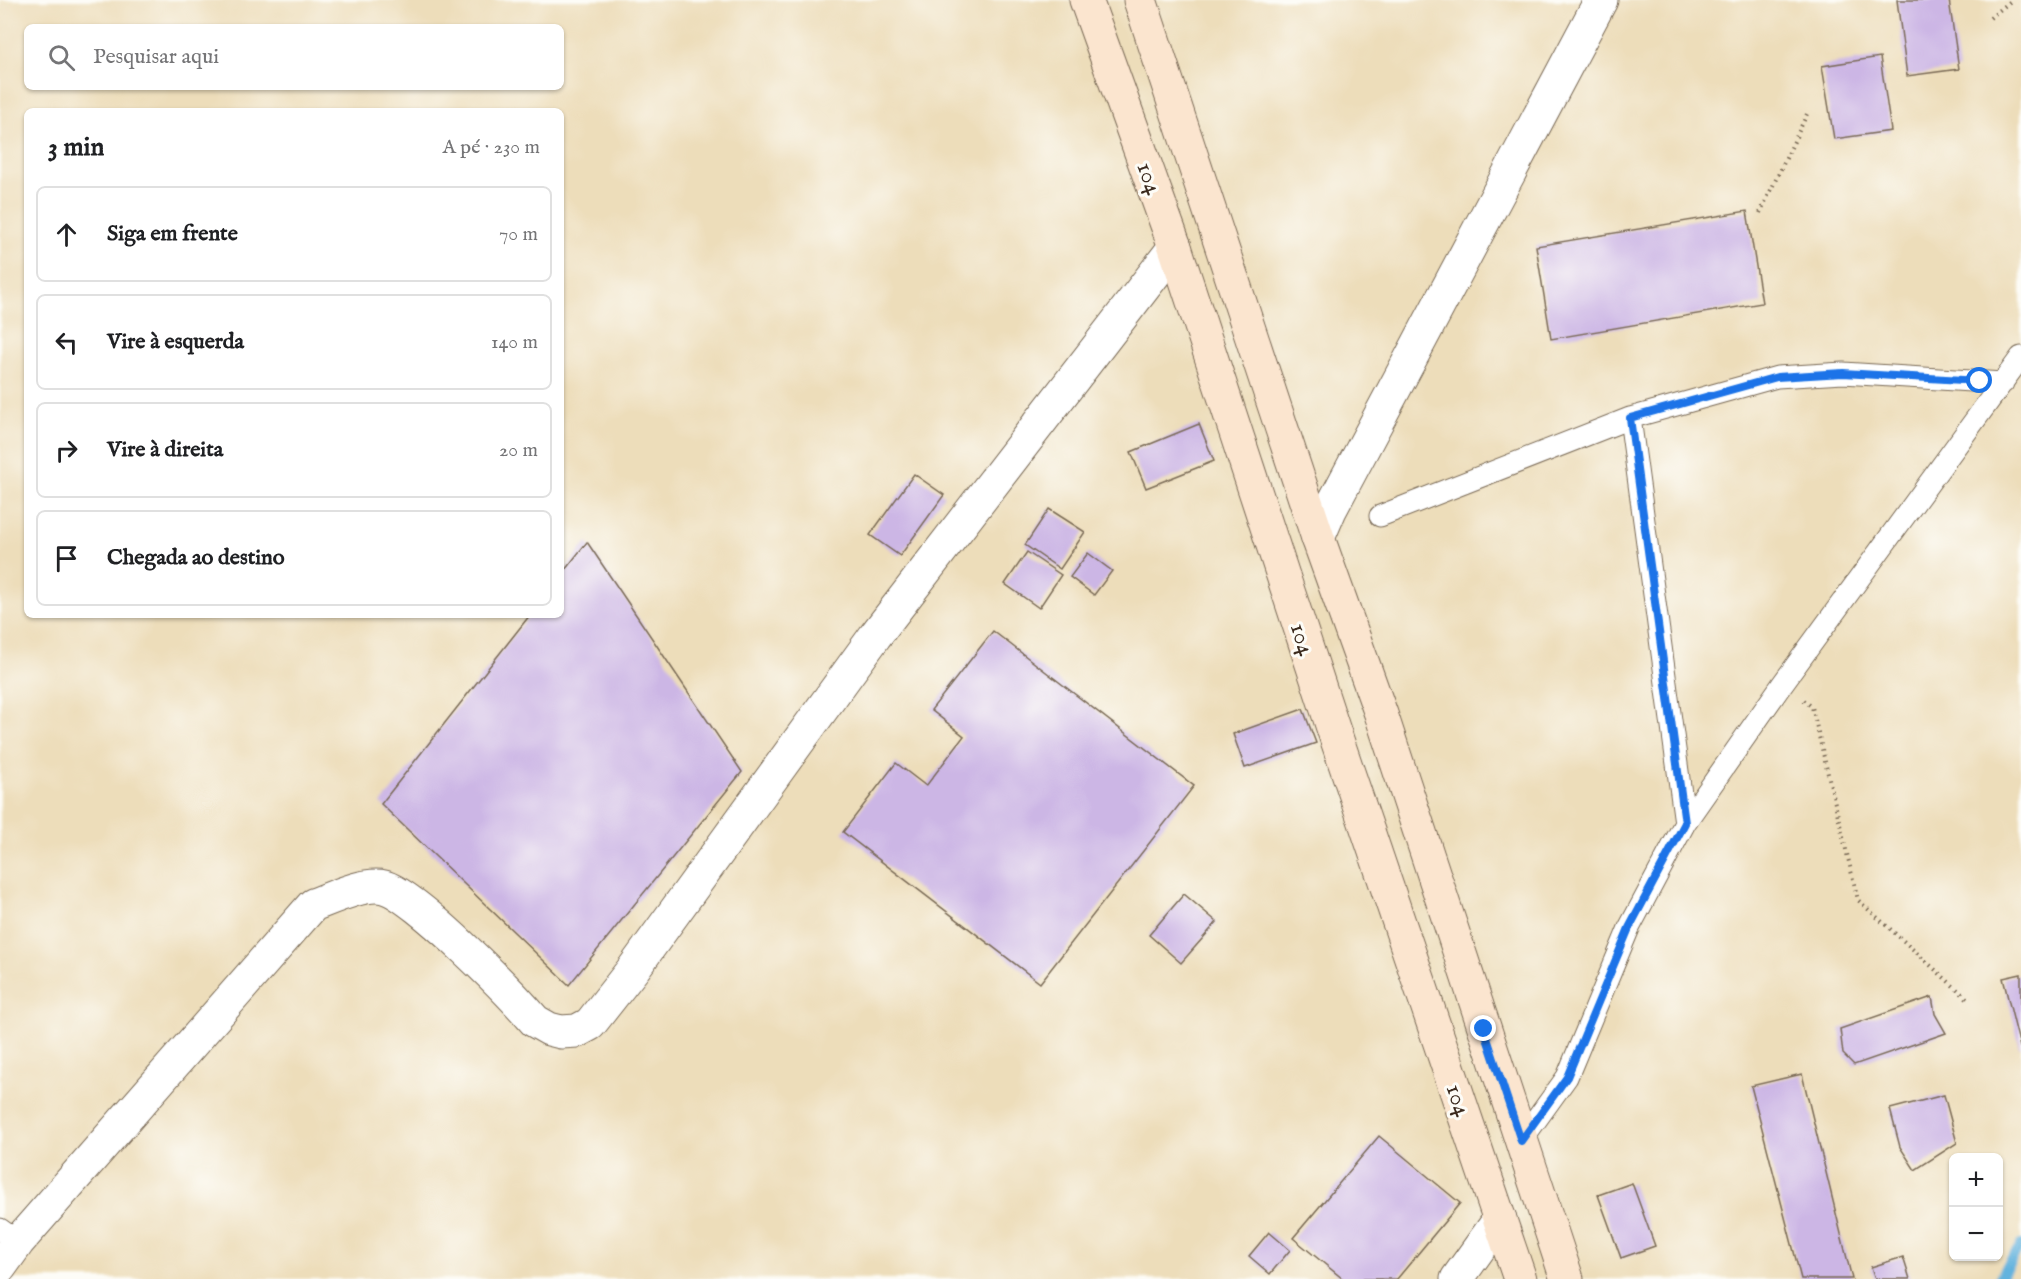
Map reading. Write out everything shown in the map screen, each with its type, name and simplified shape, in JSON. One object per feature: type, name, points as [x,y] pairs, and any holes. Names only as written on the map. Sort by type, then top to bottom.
[{"type":"street","name":"104","points":[[1086,0],[1174,247],[1334,731],[1520,1279]]},
{"type":"street","points":[[1140,0],[1318,538],[1382,714],[1567,1279]]},
{"type":"street","points":[[1318,538],[1330,510],[1601,0]]},
{"type":"street","points":[[6,1246],[314,905],[354,890],[384,887],[414,903],[535,1021],[549,1029],[561,1032],[578,1031],[590,1024],[634,969],[875,636],[1174,247]]},
{"type":"street","points":[[1334,731],[1382,714]]},
{"type":"street","points":[[1457,1279],[1500,1220]]},
{"type":"lane","points":[[1521,1141],[1567,1077],[1629,928],[1685,823],[1783,683],[2021,357]]},
{"type":"lane","points":[[1380,516],[1630,418],[1777,377],[1843,373],[2003,383]]},
{"type":"lane","points":[[1630,418],[1685,823]]},
{"type":"path","points":[[1989,18],[2012,0]]},
{"type":"path","points":[[1760,213],[1807,114]]},
{"type":"path","points":[[1783,683],[1812,707],[1858,900],[1969,1000]]},
{"type":"building","points":[[1897,0],[1949,0],[1959,69],[1907,76]]},
{"type":"building","points":[[1880,57],[1891,131],[1834,139],[1822,66]]},
{"type":"building","points":[[1747,211],[1762,303],[1551,339],[1536,246]]},
{"type":"building","points":[[1199,424],[1214,461],[1146,488],[1131,452]]},
{"type":"building","points":[[914,474],[944,495],[900,556],[870,535]]},
{"type":"building","points":[[1049,509],[1085,532],[1060,569],[1025,545]]},
{"type":"building","points":[[587,542],[742,772],[569,985],[381,804],[528,618],[564,618],[564,571]]},
{"type":"building","points":[[1027,552],[1061,575],[1039,608],[1005,584]]},
{"type":"building","points":[[1088,553],[1112,571],[1094,595],[1070,577]]},
{"type":"building","points":[[993,631],[1194,786],[1040,983],[843,832],[896,763],[926,786],[964,736],[931,710]]},
{"type":"building","points":[[1303,709],[1316,743],[1245,768],[1233,734]]},
{"type":"building","points":[[1184,894],[1217,922],[1181,963],[1149,935]]},
{"type":"building","points":[[2021,974],[2021,1047],[2020,1047],[2003,978]]},
{"type":"building","points":[[1932,997],[1935,1014],[1946,1033],[1854,1065],[1843,1054],[1840,1029]]},
{"type":"building","points":[[1802,1074],[1852,1279],[1801,1279],[1751,1086]]},
{"type":"building","points":[[1944,1095],[1957,1143],[1915,1170],[1900,1147],[1890,1109]]},
{"type":"building","points":[[1379,1136],[1460,1203],[1397,1279],[1343,1279],[1293,1238]]},
{"type":"building","points":[[1632,1183],[1655,1246],[1621,1258],[1598,1195]]},
{"type":"building","points":[[1269,1232],[1290,1250],[1270,1274],[1249,1256]]},
{"type":"building","points":[[1903,1257],[1910,1279],[1875,1279],[1871,1267]]},
{"type":"waterway","points":[[1999,1279],[2021,1245]]},
{"type":"route","points":[[1484,1029],[1521,1141],[1567,1077],[1629,928],[1685,823],[1630,418],[1777,377],[1843,373],[1980,381]]}]
